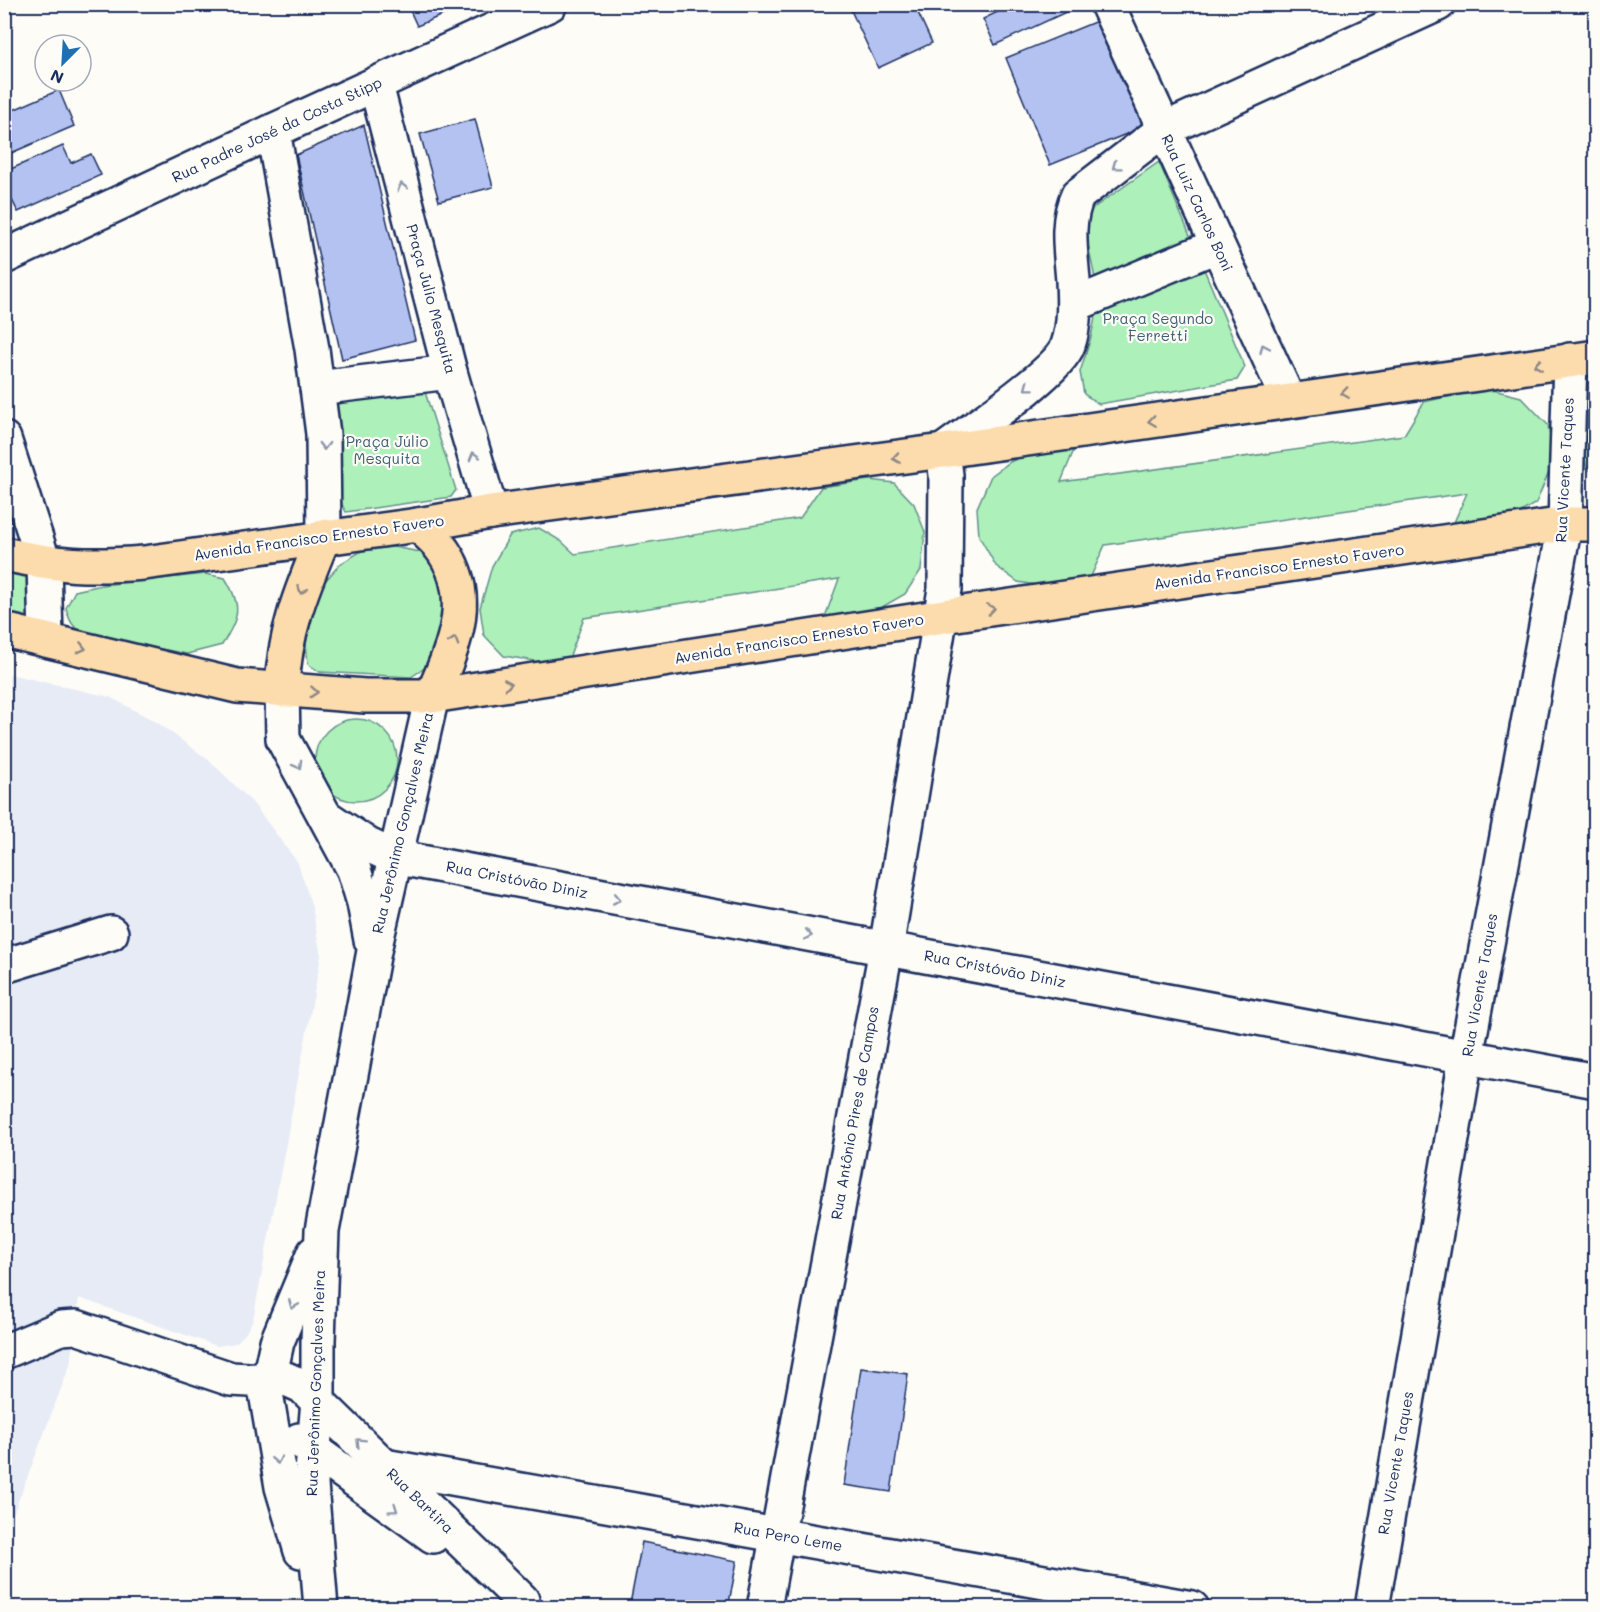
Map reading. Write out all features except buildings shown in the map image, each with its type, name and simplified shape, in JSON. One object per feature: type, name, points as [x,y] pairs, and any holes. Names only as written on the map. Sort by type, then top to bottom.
[{"type":"main road","name":"Avenida Francisco Ernesto Favero","points":[[4,554],[44,563],[99,566],[144,563],[324,536],[418,525],[490,512],[943,452],[1583,359]]},
{"type":"main road","name":"Avenida Francisco Ernesto Favero","points":[[4,630],[237,686],[365,696],[432,696],[939,617],[1580,524]]},
{"type":"main road","points":[[418,525],[439,544],[452,568],[460,597],[459,627],[449,658],[432,696]]},
{"type":"main road","points":[[282,690],[282,663],[290,624],[324,536]]},
{"type":"street","name":"Rua Padre José da Costa Stipp","points":[[4,257],[550,4]]},
{"type":"street","name":"Rua Luiz Carlos Boni","points":[[1107,4],[1289,401]]},
{"type":"street","points":[[943,452],[1050,370],[1068,346],[1074,305],[1069,223],[1072,207],[1078,195],[1163,130],[1438,4]]},
{"type":"street","name":"Praça Julio Mesquita","points":[[376,85],[450,372],[490,512]]},
{"type":"street","points":[[273,131],[312,349],[323,434],[324,536]]},
{"type":"street","points":[[1074,305],[1216,246]]},
{"type":"street","name":"Rua Vicente Taques","points":[[1372,1608],[1466,1058],[1580,524],[1583,359]]},
{"type":"street","points":[[317,388],[450,372]]},
{"type":"street","points":[[4,439],[44,563],[45,639]]},
{"type":"street","name":"Rua Antônio Pires de Campos","points":[[764,1608],[886,949],[945,590],[946,475],[943,452]]},
{"type":"street","name":"Rua Jerônimo Gonçalves Meira","points":[[282,690],[283,739],[354,870],[374,951]]},
{"type":"street","name":"Rua Jerônimo Gonçalves Meira","points":[[320,1608],[311,1484],[312,1450],[318,1400],[322,1231],[374,951],[432,696]]},
{"type":"street","name":"Rua Cristóvão Diniz","points":[[326,817],[368,844],[394,857],[1466,1058],[1596,1080]]},
{"type":"street","points":[[4,966],[111,933]]},
{"type":"street","name":"Rua Jerônimo Gonçalves Meira","points":[[320,1608],[282,1487],[268,1396],[277,1342],[322,1231]]},
{"type":"street","points":[[6,1357],[61,1328],[76,1327],[231,1379],[268,1396]]},
{"type":"street","name":"Rua Bartira","points":[[286,1379],[302,1386],[527,1604],[288,1432],[268,1396],[286,1379]]},
{"type":"street","name":"Rua Pero Leme","points":[[384,1466],[1192,1608]]},
{"type":"shaded area","points":[[5,673],[110,697],[158,723],[210,761],[252,802],[298,863],[312,907],[321,956],[253,1320],[245,1334],[236,1343],[217,1346],[79,1298],[70,1365],[5,1536]]},
{"type":"green space","name":"Praça Segundo Ferretti","points":[[1159,162],[1245,367],[1237,380],[1099,404],[1084,394],[1080,372],[1091,337],[1099,298],[1082,216]]},
{"type":"green space","name":"Praça Júlio Mesquita","points":[[417,385],[425,392],[456,490],[451,497],[346,512],[331,484],[333,422],[336,403],[352,392]]},
{"type":"green space","points":[[1485,388],[1521,397],[1548,425],[1554,460],[1536,503],[1504,522],[1452,527],[1467,493],[1105,545],[1088,583],[1048,587],[1018,582],[996,566],[979,536],[977,508],[991,476],[1010,462],[1029,453],[1076,445],[1061,482],[1404,435],[1424,402]]},
{"type":"green space","points":[[1595,389],[1595,477],[1586,465],[1580,430],[1587,400]]},
{"type":"green space","points":[[869,480],[894,483],[914,504],[925,532],[921,570],[905,594],[870,614],[825,617],[839,579],[584,618],[570,656],[541,662],[504,656],[484,635],[480,608],[492,566],[510,535],[539,528],[561,541],[575,554],[800,518],[821,487]]},
{"type":"green space","points":[[388,546],[420,552],[443,577],[447,613],[429,665],[411,677],[320,672],[308,664],[306,643],[319,588],[340,564],[368,547]]},
{"type":"green space","points":[[5,566],[33,573],[37,608],[28,618],[5,613]]},
{"type":"green space","points":[[205,574],[225,578],[235,597],[237,612],[222,645],[187,654],[89,635],[73,625],[66,608],[75,591],[102,585]]},
{"type":"green space","points":[[348,719],[364,719],[379,726],[390,737],[397,752],[394,776],[385,789],[364,801],[348,801],[333,794],[322,783],[315,768],[315,752],[322,737],[333,726]]}]
